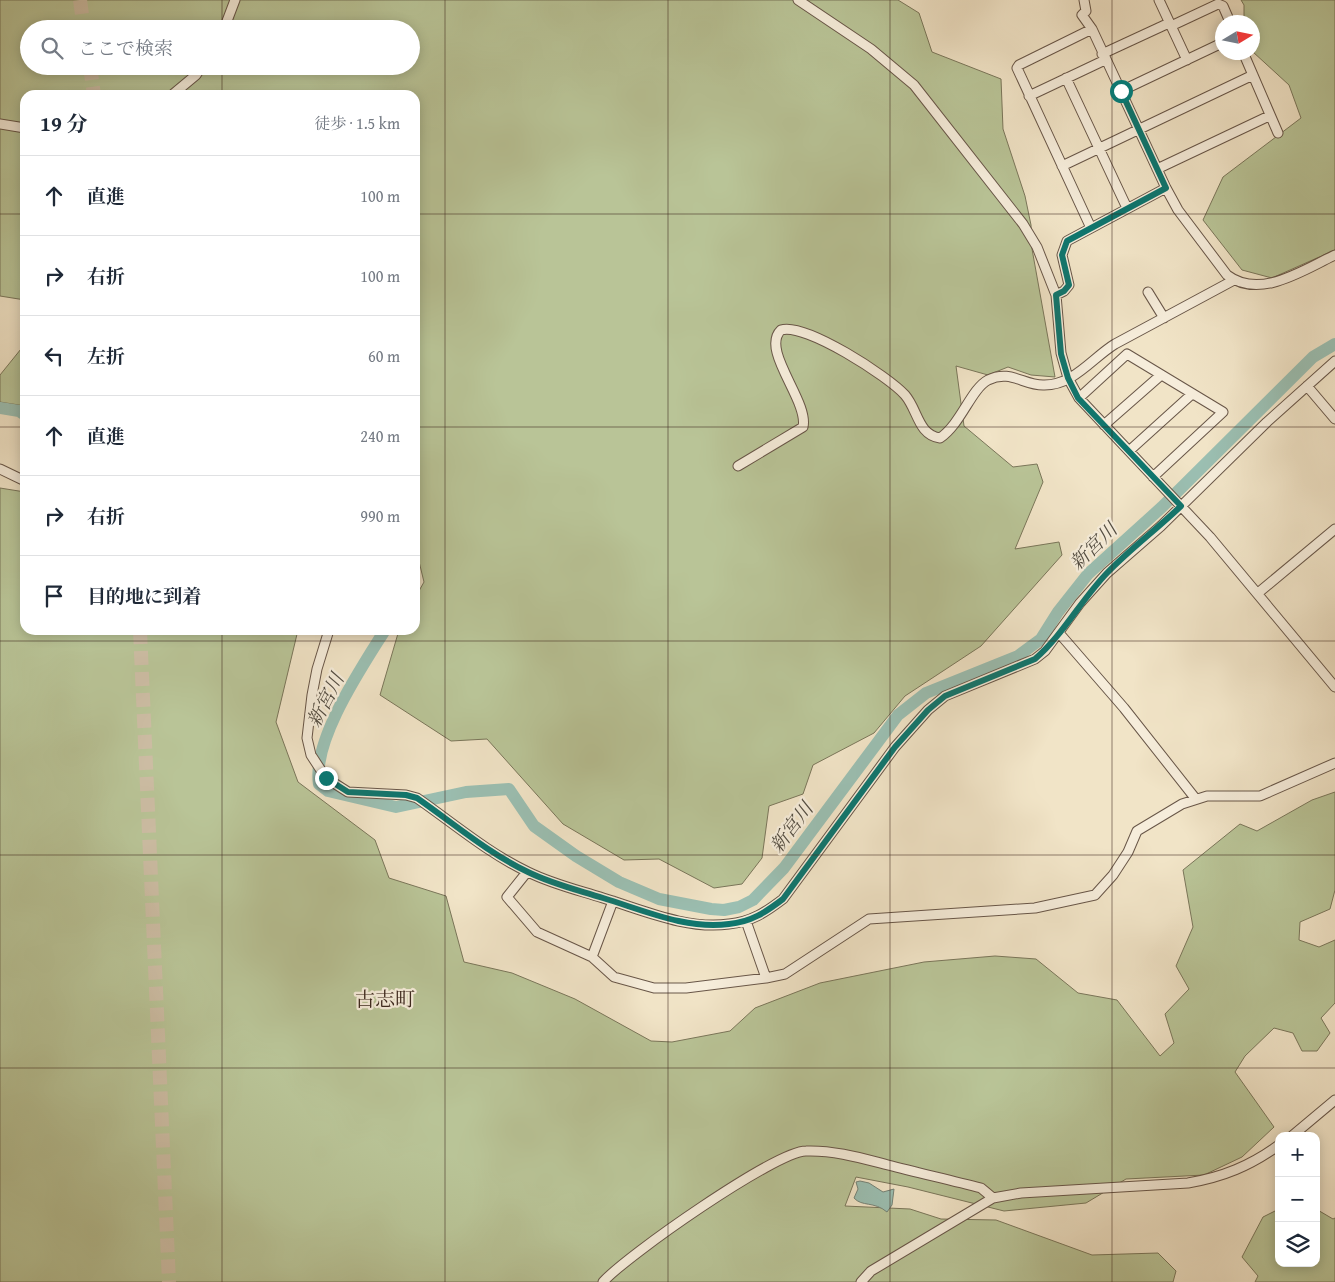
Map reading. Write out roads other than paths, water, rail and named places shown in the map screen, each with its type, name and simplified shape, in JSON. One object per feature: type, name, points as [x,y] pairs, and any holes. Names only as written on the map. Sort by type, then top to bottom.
[{"type":"street","points":[[228,20],[236,0]]},
{"type":"street","points":[[798,0],[871,49],[914,85],[1023,224],[1037,246],[1056,295],[1061,354],[1068,378],[1078,398],[1178,503],[1258,593],[1335,687]]},
{"type":"street","points":[[1084,0],[1086,11],[1082,15],[1092,29],[1166,188],[1178,210],[1227,275],[1250,286],[1274,283],[1335,255]]},
{"type":"street","points":[[1159,0],[1186,60]]},
{"type":"street","points":[[1029,96],[1170,24],[1218,4],[1223,6],[1227,15]]},
{"type":"street","points":[[1092,29],[1019,65],[1017,68],[1018,74],[1092,228]]},
{"type":"street","points":[[1121,91],[1215,46]]},
{"type":"street","points":[[1246,60],[1278,133]]},
{"type":"street","points":[[178,90],[196,75]]},
{"type":"street","points":[[1062,166],[1252,76]]},
{"type":"street","points":[[1066,78],[1128,208]]},
{"type":"street","points":[[1158,169],[1270,116]]},
{"type":"street","points":[[0,124],[20,127]]},
{"type":"street","points":[[1056,295],[1064,291],[1069,285],[1062,255],[1063,247],[1067,241],[1166,188]]},
{"type":"street","points":[[738,466],[803,427],[804,423],[797,399],[779,358],[776,342],[777,334],[786,328],[820,339],[840,349],[891,383],[906,397],[921,425],[933,437],[940,438],[949,431],[973,398],[978,386],[988,380],[999,376],[1012,376],[1043,386],[1068,378],[1079,373],[1114,344],[1234,280]]},
{"type":"street","points":[[1148,292],[1164,318]]},
{"type":"street","points":[[1078,398],[1127,354],[1223,412],[1154,477]]},
{"type":"street","points":[[327,635],[317,668],[307,738],[311,755],[326,778],[348,792],[406,795],[417,798],[491,851],[527,872],[552,882],[684,922],[709,925],[746,921],[764,913],[783,899],[895,747],[928,710],[945,696],[1035,659],[1059,633],[1080,603],[1107,572],[1178,503],[1335,361]]},
{"type":"street","points":[[1104,424],[1160,375]]},
{"type":"street","points":[[1306,386],[1335,419]]},
{"type":"street","points":[[1129,451],[1192,394]]},
{"type":"street","points":[[0,469],[20,479]]},
{"type":"street","points":[[1258,593],[1335,529]]},
{"type":"street","points":[[1059,633],[1124,708],[1195,798]]},
{"type":"street","points":[[527,872],[507,897],[537,932],[592,957],[614,977],[654,988],[686,988],[766,978],[785,974],[869,919],[1035,908],[1095,895],[1113,875],[1128,852],[1137,831],[1195,798],[1260,796],[1335,763]]},
{"type":"street","points":[[592,957],[612,901]]},
{"type":"street","points":[[746,921],[766,978]]},
{"type":"street","points":[[1297,1132],[1335,1100]]},
{"type":"street","points":[[861,1282],[871,1271],[993,1198],[1021,1193],[1188,1183],[1213,1179],[1249,1165],[1275,1148]]},
{"type":"street","points":[[603,1282],[668,1231],[759,1170],[783,1156],[804,1150],[842,1153],[953,1181],[980,1188],[993,1198]]},
{"type":"water","points":[[856,1182],[869,1183],[883,1192],[894,1189],[892,1205],[887,1212],[877,1206],[857,1201],[854,1198],[858,1189]]},
{"type":"waterway","name":"新宮川","points":[[382,635],[352,683],[323,747],[319,766],[319,784],[328,791],[396,807],[466,792],[509,789],[534,826],[576,856],[619,882],[659,899],[711,909],[724,910],[739,907],[753,900],[784,868],[898,715],[926,693],[1018,656],[1041,639],[1058,612],[1088,574],[1162,507],[1313,357],[1335,344]]},
{"type":"waterway","name":"新宮川","points":[[0,408],[20,412]]},
{"type":"tunnel","points":[[80,0],[83,20]]},
{"type":"tunnel","points":[[91,75],[93,90]]},
{"type":"tunnel","points":[[140,635],[169,1282]]},
{"type":"district","name":"古志町","points":[[385,998]]}]
